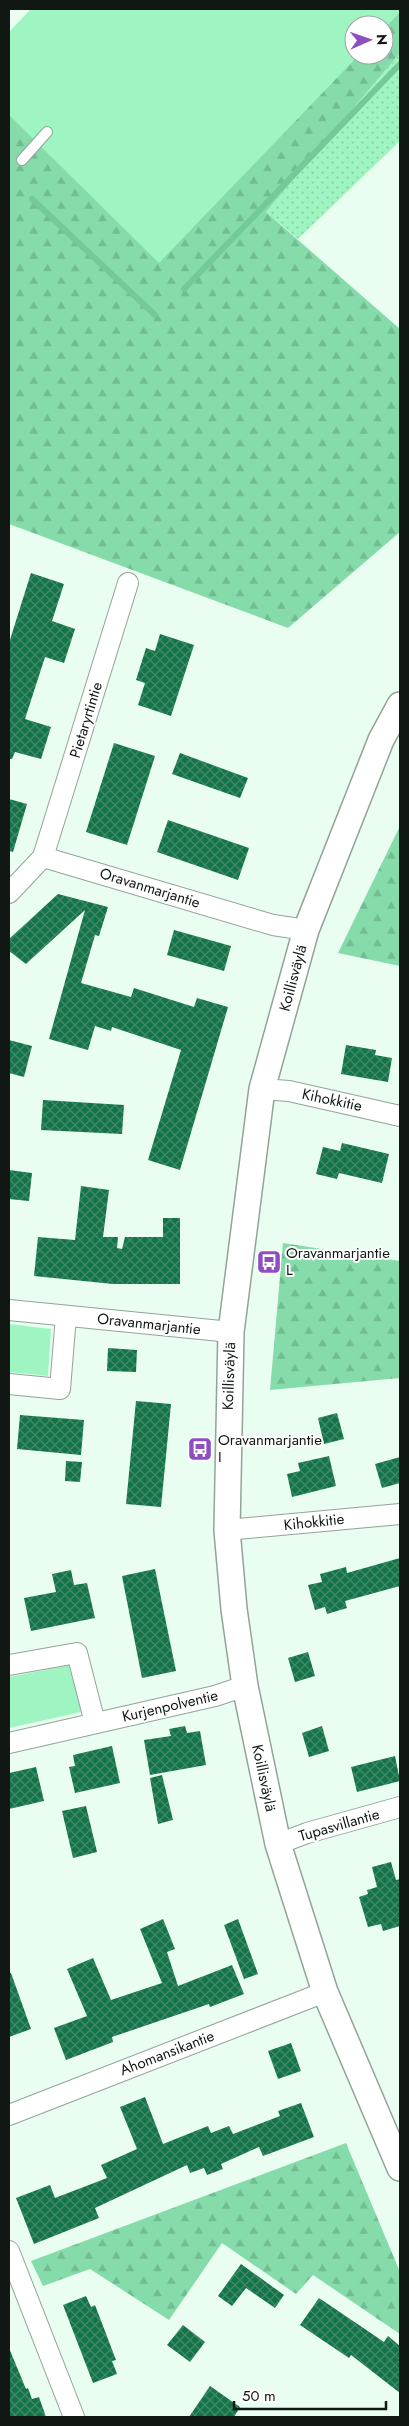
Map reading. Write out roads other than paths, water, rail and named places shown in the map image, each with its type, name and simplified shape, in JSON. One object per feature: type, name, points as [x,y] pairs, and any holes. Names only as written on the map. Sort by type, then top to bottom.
[{"type":"street","name":"Pietaryrtintie","points":[[43,857],[128,583]]},
{"type":"street","name":"Koillisväylä","points":[[400,705],[381,740],[306,930],[262,1089],[231,1332],[227,1530],[234,1609],[245,1686],[278,1844],[325,1992],[395,2143],[400,2168]]},
{"type":"street","points":[[9,893],[43,857]]},
{"type":"street","name":"Oravanmarjantie","points":[[43,857],[273,925],[306,930]]},
{"type":"street","name":"Kihokkitie","points":[[262,1089],[289,1091],[400,1116]]},
{"type":"street","name":"Oravanmarjantie","points":[[9,1310],[231,1332]]},
{"type":"street","points":[[9,1384],[60,1389],[66,1316]]},
{"type":"street","name":"Kihokkitie","points":[[227,1530],[400,1514]]},
{"type":"street","points":[[9,1665],[77,1653],[95,1723]]},
{"type":"street","name":"Kurjenpolventie","points":[[9,1743],[215,1696],[245,1686]]},
{"type":"street","name":"Tupasvillantie","points":[[278,1844],[307,1833],[400,1807]]},
{"type":"street","name":"Ahomansikantie","points":[[9,2115],[325,1992]]},
{"type":"street","points":[[9,2251],[74,2417]]},
{"type":"lane","points":[[22,160],[47,132]]},
{"type":"waterway","points":[[184,289],[400,64]]},
{"type":"waterway","points":[[32,199],[155,315]]},
{"type":"place","name":"Oravanmarjantie L","points":[[269,1262]]},
{"type":"place","name":"Oravanmarjantie I","points":[[200,1449]]}]
